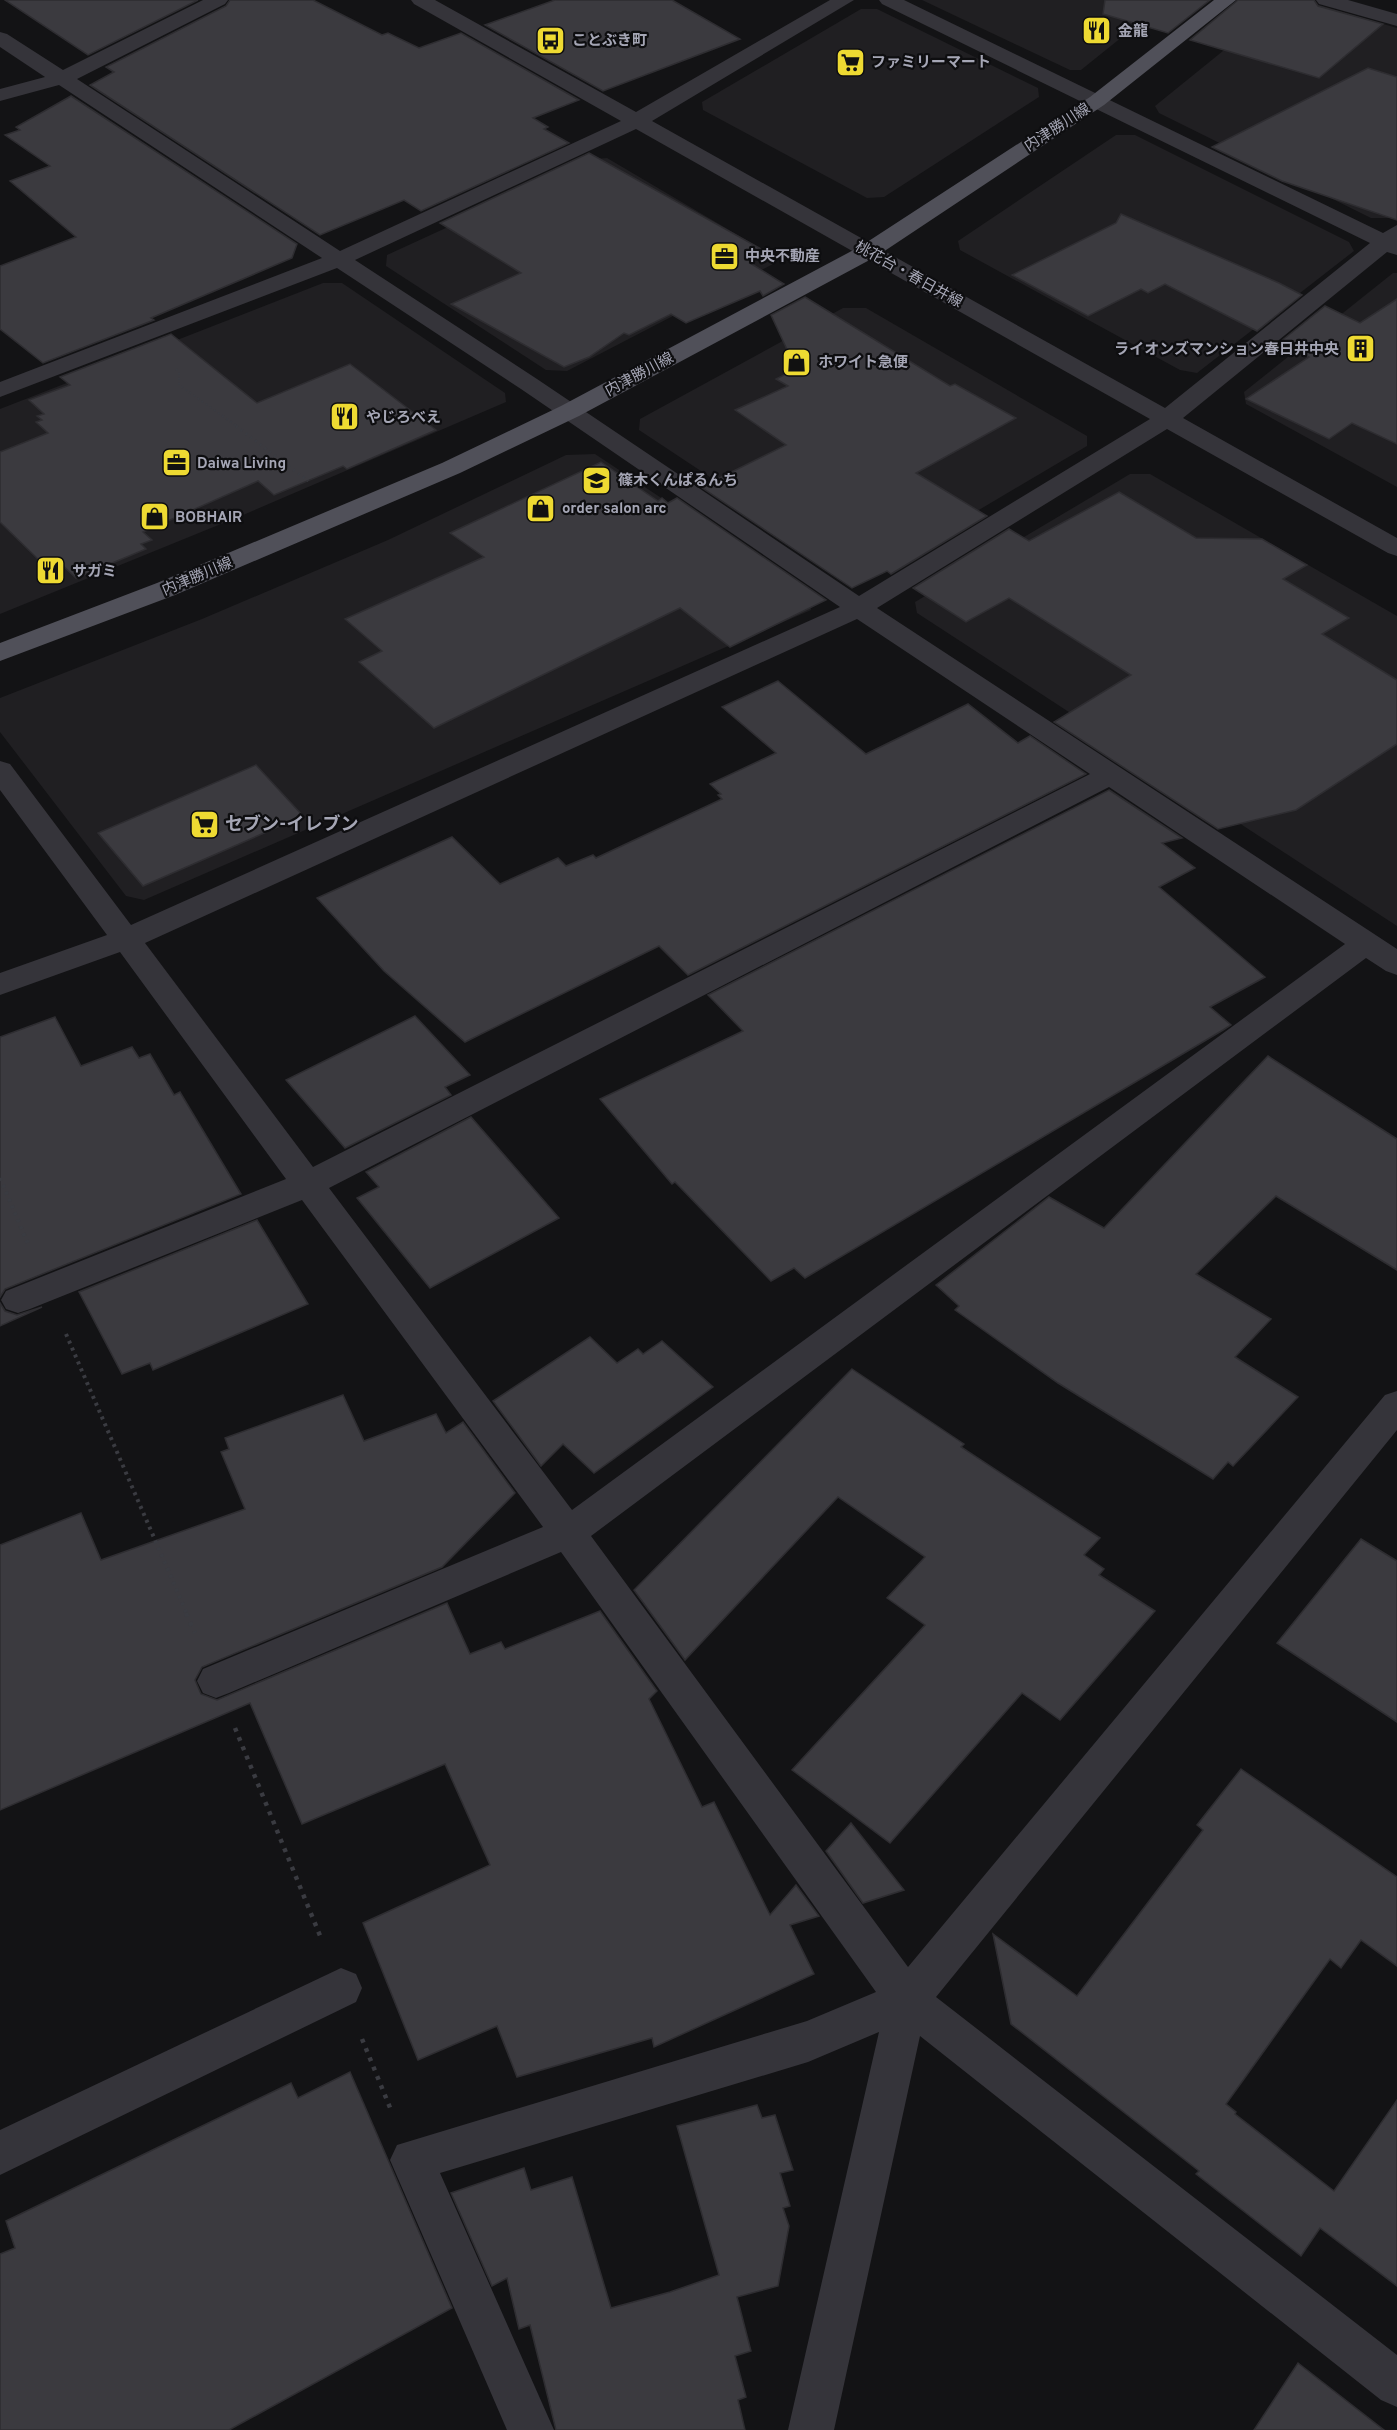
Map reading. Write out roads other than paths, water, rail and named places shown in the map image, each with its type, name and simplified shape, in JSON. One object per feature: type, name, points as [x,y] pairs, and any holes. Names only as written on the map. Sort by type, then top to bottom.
[{"type":"main road","name":"内津勝川線","points":[[0,653],[166,589],[328,521],[451,468],[570,411],[869,251],[1097,101],[1226,0]]},
{"type":"street","points":[[0,95],[63,78],[218,0]]},
{"type":"street","name":"桃花台・春日井線","points":[[421,0],[1397,548]]},
{"type":"street","points":[[0,390],[340,259],[635,122],[844,0]]},
{"type":"street","points":[[0,984],[126,939],[859,608],[1168,418],[1394,241],[889,0]]},
{"type":"street","points":[[1326,0],[1397,20]]},
{"type":"street","points":[[0,38],[570,411],[859,608],[1397,964]]},
{"type":"street","points":[[0,770],[310,1183],[568,1533],[907,2000],[1397,2384]]},
{"type":"street","points":[[18,1300],[310,1183],[1112,774]]},
{"type":"street","points":[[216,1681],[568,1533],[1365,944]]},
{"type":"street","points":[[811,2430],[907,2000],[1397,1405]]},
{"type":"street","points":[[0,2153],[341,1988]]},
{"type":"street","points":[[531,2430],[412,2160],[808,2041],[907,2000]]},
{"type":"place","name":"金龍","points":[[1097,31]]},
{"type":"place","name":"ことぶき町","points":[[551,40]]},
{"type":"place","name":"ファミリーマート","points":[[850,62]]},
{"type":"place","name":"中央不動産","points":[[724,256]]},
{"type":"place","name":"ライオンズマンション春日井中央","points":[[1360,349]]},
{"type":"place","name":"ホワイト急便","points":[[797,362]]},
{"type":"place","name":"やじろべえ","points":[[345,417]]},
{"type":"place","name":"Daiwa Living","points":[[176,463]]},
{"type":"place","name":"篠木くんぱるんち","points":[[597,480]]},
{"type":"place","name":"order salon arc","points":[[541,508]]},
{"type":"place","name":"BOBHAIR","points":[[154,517]]},
{"type":"place","name":"サガミ","points":[[51,571]]},
{"type":"place","name":"セブン-イレブン","points":[[204,824]]}]
